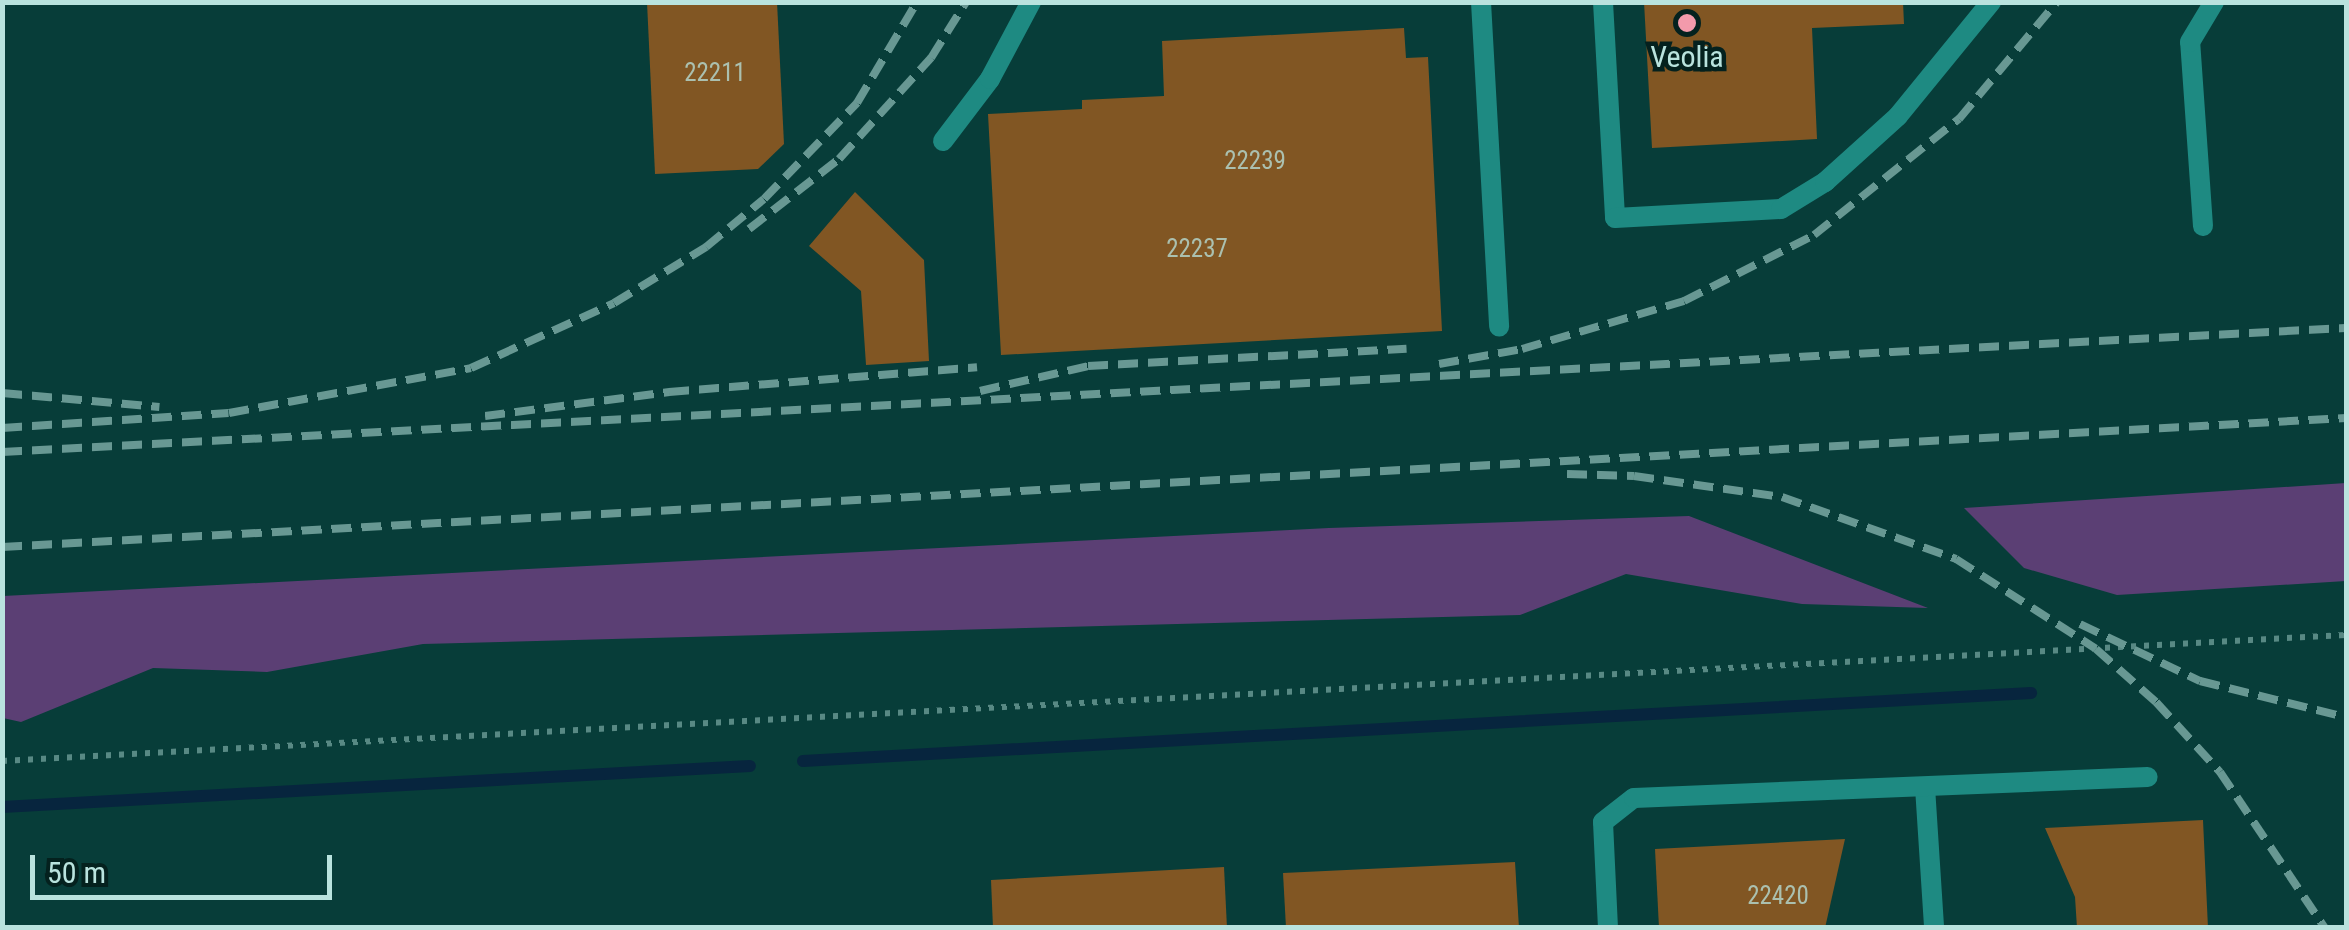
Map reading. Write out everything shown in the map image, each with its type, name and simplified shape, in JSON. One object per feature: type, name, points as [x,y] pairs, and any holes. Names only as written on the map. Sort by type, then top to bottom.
[{"type":"lane","points":[[943,141],[990,79],[1031,2]]},
{"type":"lane","points":[[1481,2],[1499,327]]},
{"type":"lane","points":[[1603,2],[1615,218],[1781,209],[1825,182],[1898,116],[1991,2]]},
{"type":"lane","points":[[2203,226],[2190,42],[2214,2]]},
{"type":"lane","points":[[1608,928],[1603,822],[1634,798],[2148,777]]},
{"type":"lane","points":[[1926,787],[1934,928]]},
{"type":"path","points":[[2,761],[2346,635]]},
{"type":"shaded area","points":[[2346,483],[2346,581],[2117,595],[2024,568],[1964,508]]},
{"type":"shaded area","points":[[1689,516],[1928,608],[1802,604],[1626,574],[1520,615],[423,644],[267,672],[153,668],[21,722],[3,718],[3,596],[1329,528]]},
{"type":"building","points":[[647,2],[777,2],[784,144],[758,169],[655,174]]},
{"type":"building","points":[[1644,2],[1903,2],[1904,24],[1812,28],[1817,139],[1652,148]]},
{"type":"building","points":[[1404,28],[1406,58],[1428,57],[1442,331],[1001,355],[988,114],[1082,109],[1082,100],[1164,96],[1162,41]]},
{"type":"building","points":[[855,192],[924,260],[929,361],[866,365],[861,291],[809,246]]},
{"type":"building","points":[[2203,820],[2208,928],[2077,928],[2075,897],[2045,828]]},
{"type":"building","points":[[1845,839],[1825,928],[1659,928],[1655,849]]},
{"type":"building","points":[[1515,862],[1519,928],[1286,928],[1283,873]]},
{"type":"building","points":[[1224,867],[1227,928],[993,928],[991,880]]},
{"type":"waterway","points":[[803,761],[2031,693]]},
{"type":"waterway","points":[[2,807],[750,766]]},
{"type":"railway","points":[[2,428],[229,413],[471,368],[614,303],[706,247],[764,199],[857,103],[917,2]]},
{"type":"railway","points":[[749,229],[839,159],[931,58],[966,2]]},
{"type":"railway","points":[[1439,364],[1522,349],[1684,301],[1814,235],[1959,119],[2057,2]]},
{"type":"railway","points":[[2,452],[2346,328]]},
{"type":"railway","points":[[980,391],[1088,366],[1407,349]]},
{"type":"railway","points":[[485,416],[669,392],[977,367]]},
{"type":"railway","points":[[2,393],[159,407]]},
{"type":"railway","points":[[2,547],[2346,418]]},
{"type":"railway","points":[[1567,474],[1634,476],[1782,497],[1956,559],[2096,649],[2156,702],[2220,772],[2325,928]]},
{"type":"railway","points":[[2080,624],[2200,681],[2346,717]]},
{"type":"place","name":"Veolia","points":[[1687,23]]}]
